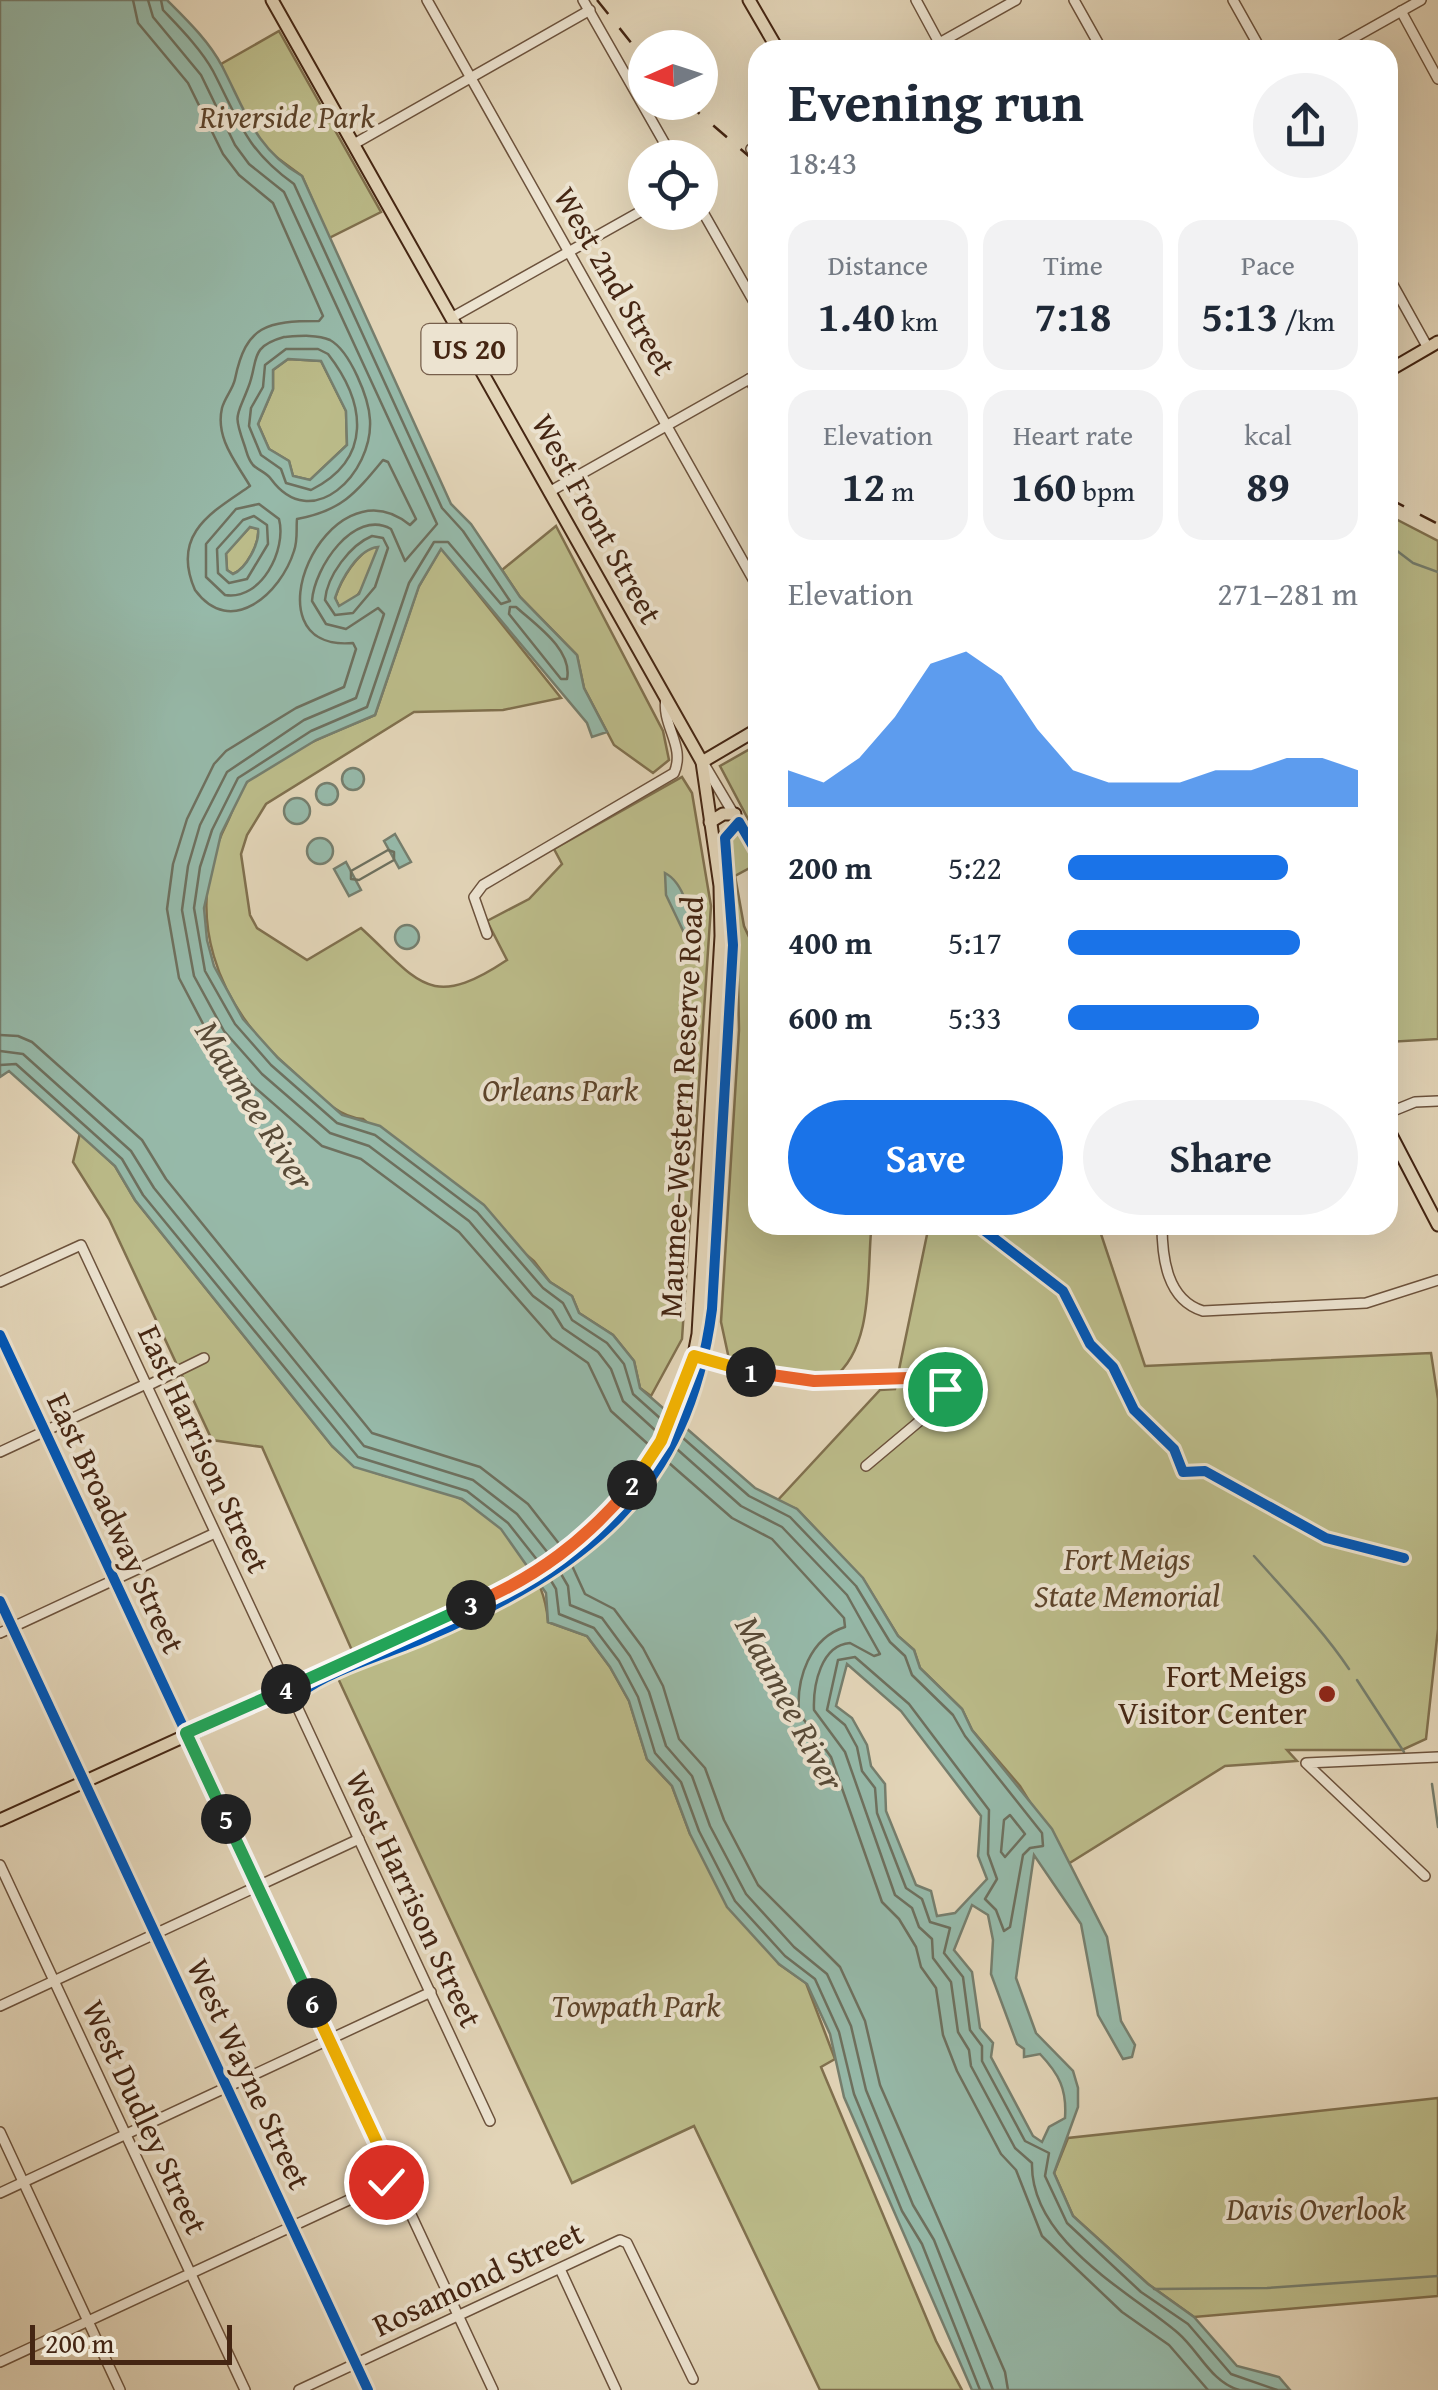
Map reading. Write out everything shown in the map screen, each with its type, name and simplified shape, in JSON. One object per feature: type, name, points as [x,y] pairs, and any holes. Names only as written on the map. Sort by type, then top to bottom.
[{"type":"main road","name":"West Front Street","points":[[272,0],[702,762]]},
{"type":"main road","points":[[750,0],[772,40]]},
{"type":"main road","points":[[1398,365],[1433,345]]},
{"type":"main road","points":[[702,762],[748,735]]},
{"type":"main road","name":"Maumee-Western Reserve Road","points":[[186,1733],[501,1592],[544,1568],[596,1526],[648,1463],[682,1394],[694,1356],[705,1252],[722,936],[702,762]]},
{"type":"main road","points":[[710,822],[723,814],[735,814]]},
{"type":"main road","points":[[1398,1148],[1438,1225]]},
{"type":"main road","name":"US 20","points":[[0,1820],[186,1733]]},
{"type":"street","name":"West 2nd Street","points":[[427,0],[748,570]]},
{"type":"street","points":[[583,0],[663,140]]},
{"type":"street","points":[[916,0],[937,40]]},
{"type":"street","points":[[952,40],[1016,0]]},
{"type":"street","points":[[1074,0],[1096,40]]},
{"type":"street","points":[[1232,0],[1255,40]]},
{"type":"street","points":[[1350,40],[1421,0]]},
{"type":"street","points":[[354,144],[590,10]]},
{"type":"street","points":[[1401,11],[1438,79]]},
{"type":"street","points":[[451,318],[628,219]]},
{"type":"street","points":[[713,230],[748,291]]},
{"type":"street","points":[[1398,291],[1433,345]]},
{"type":"street","points":[[550,492],[748,379]]},
{"type":"street","points":[[488,934],[474,897],[483,885],[674,773],[679,755],[664,713],[666,698]]},
{"type":"street","name":"West Front Street","points":[[702,762],[748,838]]},
{"type":"street","points":[[1398,1108],[1438,1101]]},
{"type":"street","points":[[1164,1235],[1171,1282],[1181,1299],[1203,1311],[1366,1304],[1438,1280]]},
{"type":"street","name":"East Harrison Street","points":[[0,1282],[81,1245],[282,1676]]},
{"type":"street","name":"East Broadway Street","points":[[0,1335],[493,2390]]},
{"type":"street","points":[[694,1356],[804,1380],[940,1377],[945,1384],[942,1403],[866,1466]]},
{"type":"street","points":[[0,1452],[204,1358]]},
{"type":"street","points":[[0,1634],[216,1533]]},
{"type":"street","name":"West Wayne Street","points":[[0,1601],[368,2390]]},
{"type":"street","name":"West Harrison Street","points":[[293,1698],[490,2120]]},
{"type":"street","points":[[1425,1876],[1306,1763],[1438,1757]]},
{"type":"street","points":[[0,2006],[358,1839]]},
{"type":"street","name":"West Dudley Street","points":[[0,1865],[244,2390]]},
{"type":"street","points":[[0,2193],[431,1992]]},
{"type":"street","points":[[0,2132],[120,2390]]},
{"type":"street","points":[[0,2362],[394,2179]]},
{"type":"street","name":"Rosamond Street","points":[[299,2390],[623,2240],[693,2379]]},
{"type":"street","points":[[560,2269],[616,2390]]},
{"type":"green space","name":"Riverside Park","points":[[279,31],[381,212],[329,238],[302,176],[264,148],[235,100],[221,64]]},
{"type":"green space","points":[[288,359],[321,361],[346,411],[347,445],[310,480],[293,476],[289,461],[269,449],[258,424],[273,389],[273,370]]},
{"type":"green space","points":[[1398,520],[1438,541],[1438,1039],[1398,1041]]},
{"type":"green space","points":[[556,526],[663,731],[669,760],[653,773],[614,745],[584,688],[577,655],[520,597],[502,570]]},
{"type":"green space","points":[[250,527],[258,529],[254,548],[243,567],[233,574],[227,570],[226,553]]},
{"type":"green space","points":[[374,546],[378,549],[361,591],[339,606],[335,598],[346,575],[361,555]]},
{"type":"green space","name":"Orleans Park","points":[[441,548],[561,698],[503,710],[414,712],[266,804],[247,835],[241,854],[250,915],[257,928],[307,960],[361,928],[397,963],[426,983],[442,987],[459,984],[507,960],[487,921],[529,899],[562,864],[554,849],[682,777],[692,793],[711,906],[682,1339],[651,1396],[640,1388],[634,1361],[613,1335],[579,1313],[572,1296],[550,1282],[534,1261],[363,1119],[342,1113],[323,1100],[264,1043],[242,1016],[214,956],[207,924],[207,891],[214,857],[241,791],[272,763],[375,715],[418,588]]},
{"type":"green space","points":[[748,750],[748,819],[720,766]]},
{"type":"green space","points":[[736,826],[748,848],[748,869],[735,876],[748,935],[748,1235],[871,1235],[862,1331],[846,1365],[833,1378],[780,1373],[729,1359],[721,1322],[739,1030],[737,924],[728,837]]},
{"type":"green space","name":"Towpath Park","points":[[80,1133],[115,1166],[135,1200],[332,1446],[362,1468],[444,1492],[493,1520],[531,1568],[548,1622],[587,1636],[610,1667],[629,1701],[647,1759],[672,1786],[690,1834],[779,1964],[806,1983],[835,2059],[821,2067],[936,2341],[962,2390],[820,2390],[694,2126],[572,2183],[337,1676],[358,1664],[262,1447],[212,1440],[109,1219],[73,1162]]},
{"type":"green space","name":"Fort Meigs State Memorial","points":[[927,1235],[1101,1235],[1145,1366],[1431,1353],[1438,1399],[1438,1629],[1426,1739],[1402,1750],[1287,1750],[1297,1761],[1225,1766],[1068,1864],[1020,1786],[972,1730],[962,1709],[920,1668],[914,1650],[898,1636],[863,1579],[797,1509],[777,1501],[880,1390],[895,1389]]},
{"type":"green space","name":"Davis Overlook","points":[[1438,2098],[1438,2296],[1194,2317],[1148,2284],[1073,2216],[1054,2173],[1068,2138]]},
{"type":"water","name":"Maumee River","points":[[0,0],[167,0],[217,57],[262,141],[302,176],[451,504],[471,524],[520,597],[577,655],[584,688],[607,732],[592,737],[587,723],[441,549],[419,586],[375,715],[316,740],[247,782],[221,834],[204,908],[214,966],[243,1019],[278,1058],[342,1115],[380,1126],[484,1205],[550,1282],[572,1296],[579,1313],[613,1335],[634,1361],[640,1388],[755,1488],[797,1509],[863,1578],[898,1636],[914,1650],[920,1668],[962,1709],[972,1730],[1052,1829],[1107,1937],[1121,2021],[1135,2045],[1132,2057],[1123,2059],[1098,2015],[1081,1924],[1034,1855],[1016,1978],[1036,2033],[1073,2071],[1078,2088],[1078,2107],[1054,2173],[1073,2216],[1148,2284],[1194,2317],[1237,2366],[1279,2377],[1290,2390],[972,2390],[844,2097],[830,2034],[807,1984],[779,1964],[727,1907],[690,1834],[672,1786],[647,1759],[629,1701],[610,1667],[587,1636],[548,1622],[546,1593],[501,1529],[462,1499],[354,1467],[332,1446],[135,1200],[115,1166],[9,1071],[0,1077]],"holes":[[[288,359],[321,361],[346,411],[347,445],[310,480],[293,476],[289,461],[269,449],[258,424],[273,389],[273,370]],[[250,527],[258,529],[251,555],[233,574],[227,570],[226,554]],[[378,547],[359,594],[339,606],[335,598],[346,574]],[[847,1664],[901,1711],[981,1816],[978,1856],[987,1879],[955,1913],[937,1916],[931,1891],[916,1885],[886,1811],[885,1784],[871,1766],[867,1745],[852,1718],[836,1706]],[[972,1905],[988,1915],[993,1940],[991,1974],[1017,2044],[1024,2049],[1024,2057],[1040,2054],[1057,2075],[1063,2090],[1065,2118],[1049,2127],[1042,2142],[1033,2136],[991,2057],[993,2043],[980,2028],[972,1972],[954,1950]]]},
{"type":"water","points":[[353,768],[361,771],[361,787],[353,790],[345,787],[342,779],[345,771]]},
{"type":"water","points":[[327,783],[335,786],[335,802],[327,805],[319,802],[316,794],[319,786]]},
{"type":"water","points":[[297,798],[306,802],[310,811],[306,820],[297,824],[288,820],[284,811],[288,802]]},
{"type":"water","points":[[395,834],[411,862],[399,868],[384,841]]},
{"type":"water","points":[[320,838],[329,842],[333,851],[329,860],[320,864],[311,860],[307,851],[311,842]]},
{"type":"water","points":[[346,862],[361,890],[349,896],[334,869]]},
{"type":"water","points":[[665,873],[686,901],[691,938],[686,937],[666,895]]},
{"type":"water","points":[[407,925],[419,937],[407,949],[395,937]]},
{"type":"waterway","points":[[1398,552],[1413,563],[1438,572]]},
{"type":"waterway","points":[[1254,1556],[1349,1669]]},
{"type":"waterway","points":[[1357,1680],[1404,1752]]},
{"type":"waterway","points":[[1432,1784],[1438,1827]]},
{"type":"waterway","points":[[1154,2289],[1267,2288],[1438,2276]]},
{"type":"railway","points":[[597,0],[628,39]]},
{"type":"railway","points":[[707,120],[748,155]]},
{"type":"railway","points":[[1398,503],[1438,524]]},
{"type":"cycle path","points":[[299,1694],[342,1670],[481,1612],[533,1584],[579,1552],[619,1517],[653,1476],[679,1429],[699,1373],[712,1309],[733,945],[725,838],[739,822],[748,838]]},
{"type":"cycle path","points":[[990,1235],[1063,1291],[1090,1344],[1113,1367],[1134,1410],[1174,1449],[1183,1472],[1205,1471],[1326,1538],[1404,1558]]},
{"type":"cycle path","points":[[0,1335],[186,1733],[288,1687]]},
{"type":"cycle path","points":[[0,1601],[368,2390]]},
{"type":"place","name":"Fort Meigs Visitor Center","points":[[1327,1694]]},
{"type":"route","points":[[386,2182],[394,2179],[186,1733],[501,1592],[567,1552],[596,1526],[648,1463],[672,1418],[694,1356],[794,1380],[940,1377],[945,1389]]}]
